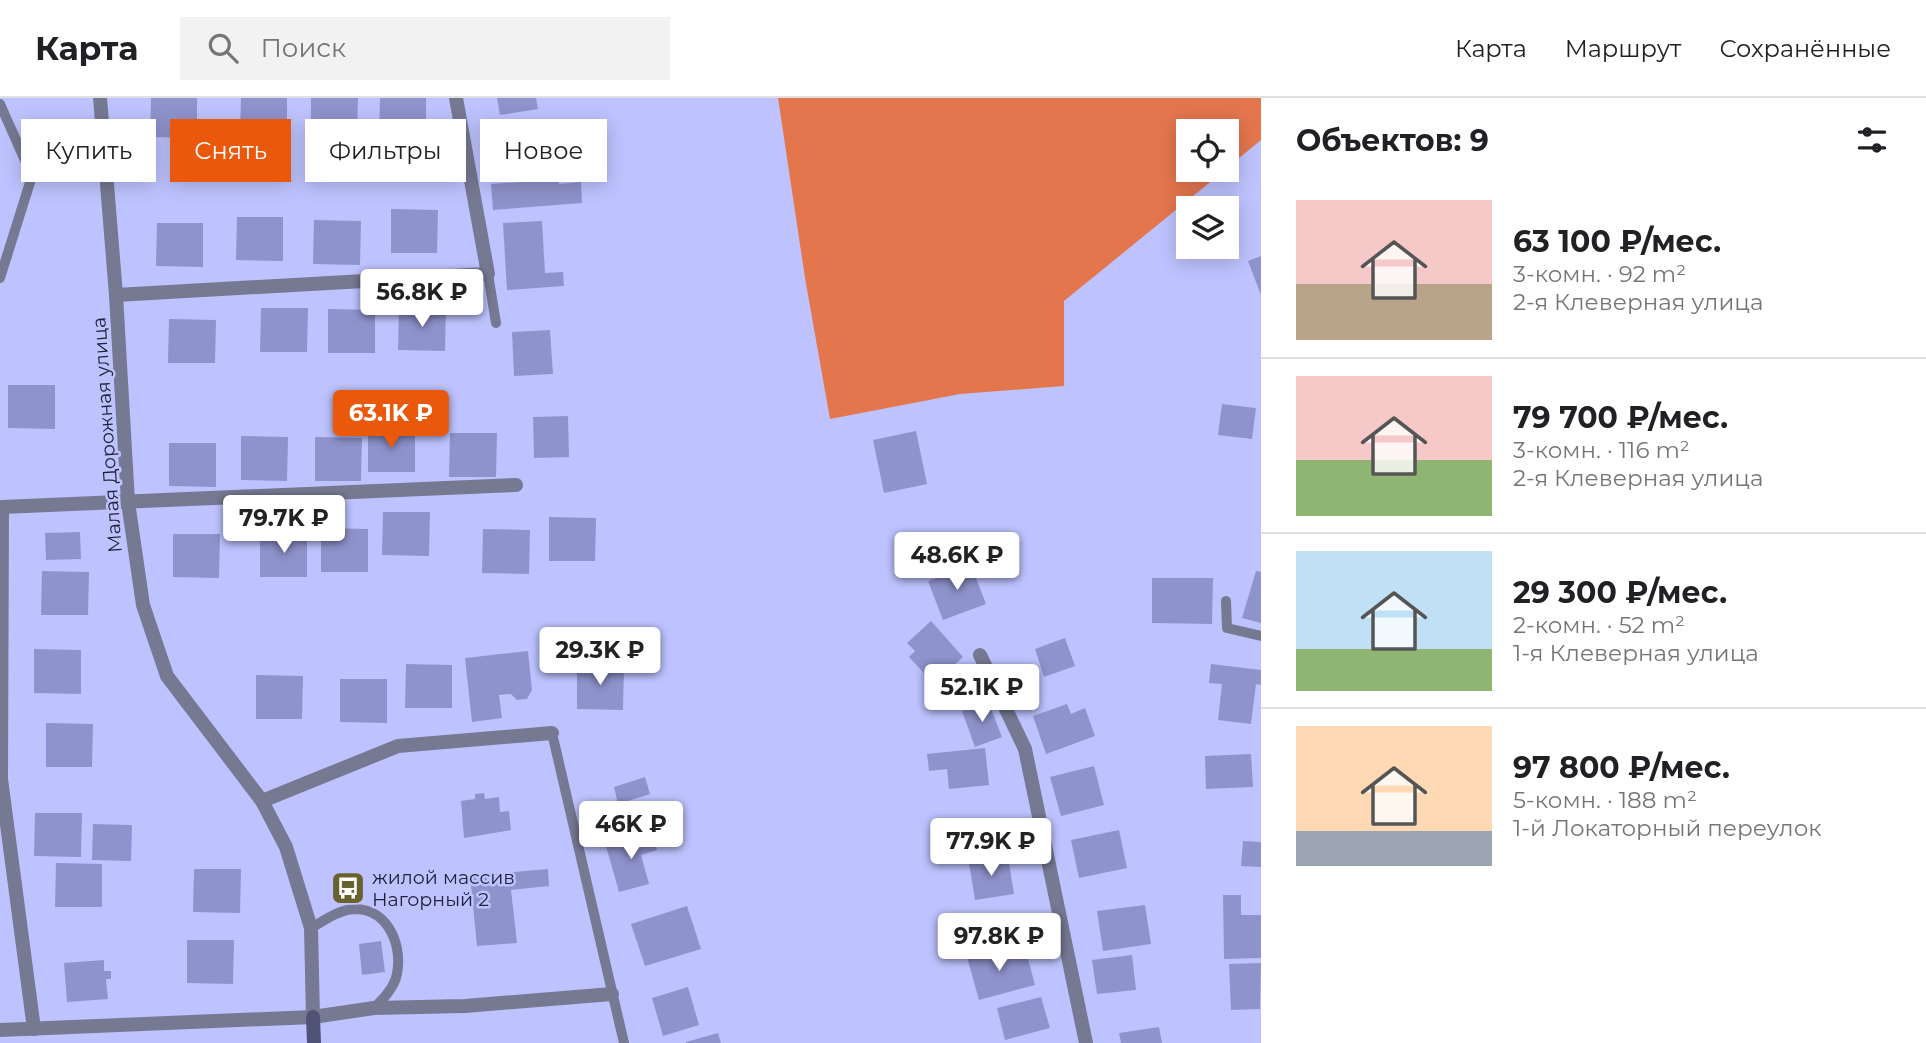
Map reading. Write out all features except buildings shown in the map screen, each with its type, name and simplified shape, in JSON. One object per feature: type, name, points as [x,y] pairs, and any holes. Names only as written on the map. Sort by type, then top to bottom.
[{"type":"street","name":"Малая Дорожная улица","points":[[100,98],[102,119]]},
{"type":"street","points":[[116,295],[488,274],[456,98]]},
{"type":"street","name":"Малая Дорожная улица","points":[[107,182],[128,502],[142,606],[167,676],[262,801],[286,847],[311,928],[313,1017]]},
{"type":"street","points":[[34,1028],[1,779],[1,505],[516,485]]},
{"type":"street","points":[[980,654],[1026,750],[1086,1043]]},
{"type":"street","points":[[262,801],[398,746],[552,733]]},
{"type":"street","points":[[0,1030],[313,1017],[374,1008],[465,1006],[612,994]]},
{"type":"street","points":[[313,1017],[314,1043]]},
{"type":"lane","points":[[0,104],[21,151]]},
{"type":"lane","points":[[0,278],[30,182]]},
{"type":"lane","points":[[488,274],[496,323]]},
{"type":"lane","points":[[1226,601],[1227,628],[1261,636]]},
{"type":"lane","points":[[552,733],[624,1043]]},
{"type":"lane","points":[[311,928],[332,915],[354,909],[370,912],[387,925],[393,933],[398,957],[396,977],[388,993],[374,1008]]},
{"type":"shaded area","points":[[778,98],[1261,98],[1261,140],[1239,158],[1239,119],[1176,119],[1176,182],[1210,182],[1193,196],[1176,196],[1176,210],[1064,301],[1064,386],[960,394],[830,419],[805,278]]},
{"type":"place","name":"жилой массив Нагорный 2","points":[[348,888]]}]
